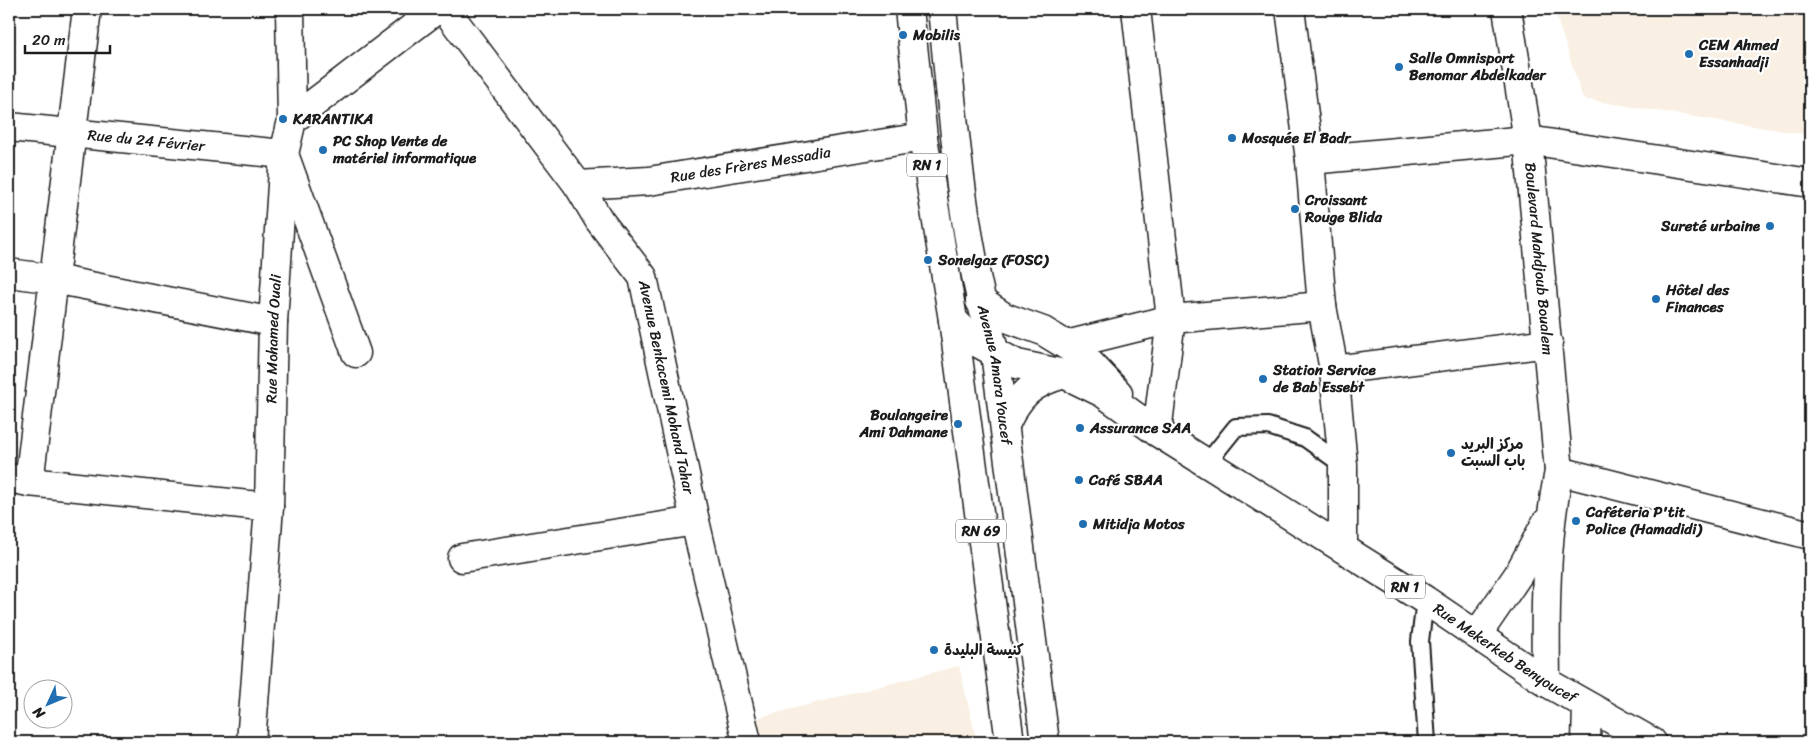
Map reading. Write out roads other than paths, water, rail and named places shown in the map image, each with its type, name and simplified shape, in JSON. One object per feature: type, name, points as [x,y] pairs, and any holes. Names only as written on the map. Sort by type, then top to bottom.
[{"type":"street","points":[[87,9],[54,279],[19,480],[270,506]]},
{"type":"street","name":"Rue Mohamed Ouali","points":[[251,742],[270,506],[273,322],[284,154],[292,120],[285,9]]},
{"type":"street","points":[[292,120],[437,9]]},
{"type":"street","name":"Avenue Benkacemi Mohand Tahar","points":[[445,9],[578,185],[599,220],[643,277],[695,521],[747,742]]},
{"type":"street","name":"Avenue Amara Youcef","points":[[909,9],[923,137],[953,320],[1010,742]]},
{"type":"street","name":"Avenue Amara Youcef","points":[[942,9],[957,161],[980,301],[995,353],[1006,425],[1045,742]]},
{"type":"street","points":[[1136,9],[1171,319],[1157,432]]},
{"type":"street","points":[[1290,9],[1310,160],[1322,306],[1334,370],[1343,465],[1343,548]]},
{"type":"street","name":"Boulevard Mahdjoub Boualem","points":[[1507,9],[1528,140],[1559,471],[1552,510],[1546,596],[1546,682]]},
{"type":"street","name":"Rue du 24 Février","points":[[9,127],[284,154]]},
{"type":"street","name":"Rue des Frères Messadia","points":[[578,185],[649,181],[923,137]]},
{"type":"street","points":[[1310,160],[1528,140],[1810,183]]},
{"type":"street","points":[[284,154],[356,354]]},
{"type":"street","points":[[9,273],[54,279],[273,322]]},
{"type":"street","name":"RN 1","points":[[980,301],[1004,317],[1043,331],[1083,356],[1157,432]]},
{"type":"street","points":[[1066,345],[1171,319],[1322,306]]},
{"type":"street","name":"RN 1","points":[[953,320],[974,341],[995,353],[1017,364],[1064,374],[1103,393],[1157,432]]},
{"type":"street","points":[[1334,370],[1548,344]]},
{"type":"street","points":[[1006,425],[1014,406],[1027,390],[1044,380],[1064,374]]},
{"type":"street","name":"Rue Mekerkeb Benyoucef","points":[[1157,432],[1425,600],[1546,682],[1652,742]]},
{"type":"street","points":[[1559,471],[1810,535]]},
{"type":"street","name":"Boulevard Mahdjoub Boualem","points":[[1477,635],[1518,575],[1552,510]]},
{"type":"street","points":[[462,558],[695,521]]},
{"type":"street","points":[[1586,742],[1587,706]]},
{"type":"lane","points":[[1208,464],[1236,427],[1268,426],[1306,438],[1343,465]]},
{"type":"lane","points":[[1425,600],[1420,641],[1427,742]]},
{"type":"place","name":"Mobilis","points":[[903,35]]},
{"type":"place","name":"CEM Ahmed Essanhadji","points":[[1689,54]]},
{"type":"place","name":"Salle Omnisport Benomar Abdelkader","points":[[1399,67]]},
{"type":"place","name":"KARANTIKA","points":[[283,119]]},
{"type":"place","name":"Mosquée El Badr","points":[[1232,138]]},
{"type":"place","name":"PC Shop Vente de matériel informatique","points":[[323,150]]},
{"type":"place","name":"Croissant Rouge Blida","points":[[1295,209]]},
{"type":"place","name":"Sureté urbaine","points":[[1770,226]]},
{"type":"place","name":"Sonelgaz (FOSC)","points":[[928,260]]},
{"type":"place","name":"Hôtel des Finances","points":[[1656,299]]},
{"type":"place","name":"Station Service de Bab Essebt","points":[[1263,379]]},
{"type":"place","name":"Boulangeire Ami Dahmane","points":[[958,424]]},
{"type":"place","name":"Assurance SAA","points":[[1080,428]]},
{"type":"place","name":"مركز البريد باب السبت","points":[[1451,453]]},
{"type":"place","name":"Café SBAA","points":[[1079,480]]},
{"type":"place","name":"Caféteria P'tit Police (Hamadidi)","points":[[1576,521]]},
{"type":"place","name":"Mitidja Motos","points":[[1083,524]]},
{"type":"place","name":"كنيسة البليدة","points":[[934,650]]}]
